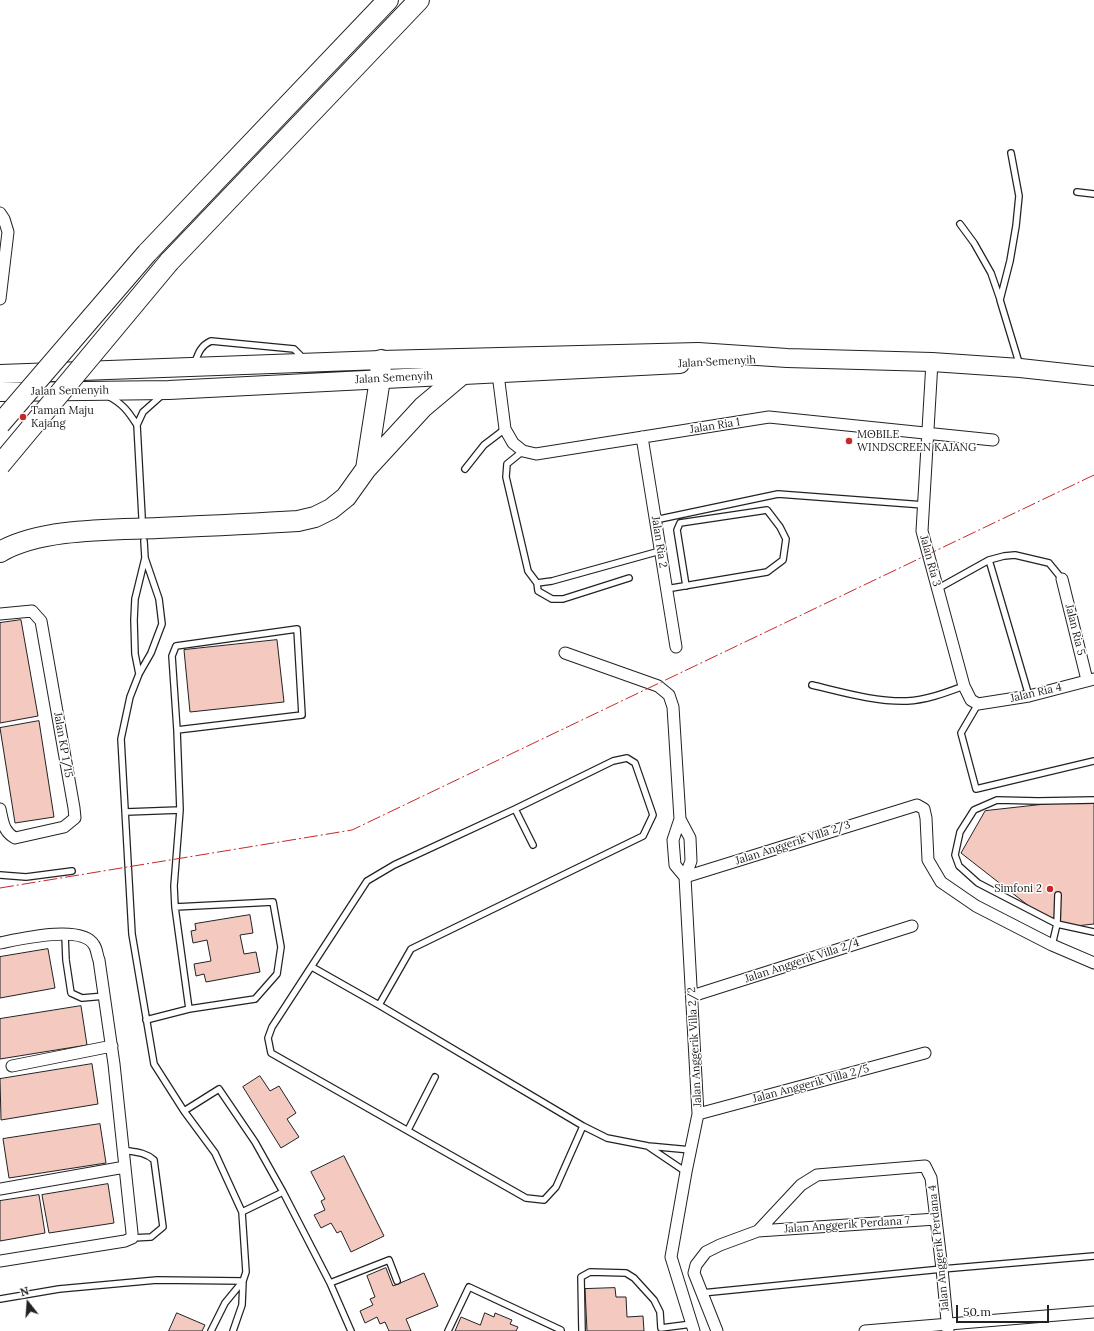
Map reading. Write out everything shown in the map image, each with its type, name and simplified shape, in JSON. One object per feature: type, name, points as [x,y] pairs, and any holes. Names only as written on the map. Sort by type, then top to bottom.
[{"type":"highway","points":[[0,424],[146,253],[388,0]]},
{"type":"highway","points":[[0,466],[169,262],[419,0]]},
{"type":"highway","points":[[366,469],[380,370]]},
{"type":"highway","points":[[0,552],[22,542],[49,535],[298,521],[315,517],[331,509],[346,497],[366,469],[423,406],[461,375]]},
{"type":"main road","name":"Jalan Semenyih","points":[[0,392],[161,390],[380,370],[698,352],[787,358],[932,362],[1020,368],[1094,376]]},
{"type":"main road","name":"Jalan Semenyih","points":[[0,374],[302,363],[461,375],[787,358]]},
{"type":"main road","points":[[152,369],[161,390]]},
{"type":"street","points":[[0,214],[4,219],[8,232],[2,268],[0,299]]},
{"type":"street","name":"Jalan Ria 3","points":[[932,362],[922,531],[964,686],[971,700],[978,704]]},
{"type":"street","points":[[498,374],[505,429],[513,443],[523,451]]},
{"type":"street","name":"Jalan Ria 1","points":[[523,451],[536,454],[769,417],[927,432],[993,440]]},
{"type":"street","name":"Jalan Ria 2","points":[[642,437],[676,647]]},
{"type":"street","name":"Jalan Ria 5","points":[[1062,579],[1090,679]]},
{"type":"street","name":"Jalan KP 1/15","points":[[0,614],[32,610],[41,621],[75,818],[64,827],[15,838],[7,833],[3,824],[0,809]]},
{"type":"street","name":"Jalan Anggerik Villa 2/2","points":[[565,653],[658,686],[669,695],[673,707],[680,819],[690,838],[692,861],[685,877],[698,1114],[671,1257],[693,1328]]},
{"type":"street","name":"Jalan Ria 4","points":[[978,704],[1029,696],[1090,679]]},
{"type":"street","name":"Jalan Anggerik Villa 2/3","points":[[685,877],[917,805],[924,809],[926,818],[928,860],[941,882],[976,906],[1052,945]]},
{"type":"street","name":"Jalan Anggerik Villa 2/2","points":[[680,819],[672,840],[675,865],[685,877]]},
{"type":"street","name":"Jalan Anggerik Villa 2/4","points":[[692,996],[912,926]]},
{"type":"street","points":[[0,943],[50,934],[78,936],[88,939],[94,945],[99,960],[112,1046],[132,1238],[125,1241],[0,1261]]},
{"type":"street","points":[[1052,945],[1094,962]]},
{"type":"street","points":[[12,1066],[112,1046]]},
{"type":"street","name":"Jalan Anggerik Villa 2/5","points":[[698,1114],[924,1053]]},
{"type":"street","name":"Jalan Anggerik Perdana 4","points":[[758,1231],[801,1184],[817,1175],[925,1166],[931,1178],[948,1328]]},
{"type":"street","points":[[0,1189],[125,1167]]},
{"type":"street","name":"Jalan Anggerik Perdana 7","points":[[758,1231],[936,1219]]},
{"type":"street","points":[[717,1331],[694,1273],[696,1265],[706,1252],[720,1245],[758,1231]]},
{"type":"street","points":[[865,1331],[948,1328],[1094,1312]]},
{"type":"lane","points":[[1000,300],[1010,261],[1019,196],[1011,153]]},
{"type":"lane","points":[[1077,192],[1094,194]]},
{"type":"lane","points":[[960,224],[974,243],[991,272],[1020,368]]},
{"type":"lane","points":[[194,367],[198,352],[204,345],[211,341],[294,349],[300,355],[302,363]]},
{"type":"lane","points":[[142,517],[137,425],[143,412],[161,390]]},
{"type":"lane","points":[[96,391],[120,403],[137,425]]},
{"type":"lane","points":[[465,469],[484,445],[505,429]]},
{"type":"lane","points":[[523,451],[507,464],[506,478],[528,571],[537,583],[538,591],[552,599],[563,600],[629,578]]},
{"type":"lane","points":[[655,520],[778,494],[924,505]]},
{"type":"lane","points":[[666,589],[686,586],[767,572],[783,560],[786,539],[780,526],[768,510],[680,523],[677,530],[686,586]]},
{"type":"lane","points":[[144,541],[145,558],[159,599],[162,624],[151,653],[139,674],[130,697],[121,739],[132,934],[154,1064],[184,1111],[215,1153],[242,1212],[246,1272],[243,1280],[242,1304],[233,1331]]},
{"type":"lane","points":[[537,583],[552,581],[660,551]]},
{"type":"lane","points":[[937,589],[990,560],[1015,555],[1049,563],[1062,579]]},
{"type":"lane","points":[[139,674],[135,654],[135,599],[145,558]]},
{"type":"lane","points":[[990,560],[1029,696]]},
{"type":"lane","points":[[177,730],[302,715],[297,629],[176,646],[172,656],[180,810],[174,886],[175,907],[189,1009]]},
{"type":"lane","points":[[812,685],[872,698],[907,700],[936,696],[964,686]]},
{"type":"lane","points":[[978,704],[961,733],[976,789],[1094,761]]},
{"type":"lane","points":[[379,1005],[411,949],[643,836],[653,815],[635,763],[627,758],[614,761],[394,865],[366,881],[272,1027],[268,1038],[271,1053],[526,1198],[544,1200],[556,1187],[582,1126]]},
{"type":"lane","points":[[1094,800],[997,800],[974,810],[960,832],[954,855],[959,866],[978,883],[1057,924],[1094,932]]},
{"type":"lane","points":[[515,809],[533,844]]},
{"type":"lane","points":[[126,812],[180,810]]},
{"type":"lane","points":[[0,875],[26,877],[72,871]]},
{"type":"lane","points":[[1052,945],[1057,924],[1058,895]]},
{"type":"lane","points":[[146,1020],[189,1009],[255,998],[277,974],[281,947],[273,902],[175,907]]},
{"type":"lane","points":[[66,935],[66,960],[71,993],[82,998],[105,996]]},
{"type":"lane","points":[[312,967],[379,1005],[582,1126],[607,1138],[648,1146],[691,1150]]},
{"type":"lane","points":[[408,1130],[435,1077]]},
{"type":"lane","points":[[184,1111],[219,1089],[256,1142],[330,1283],[351,1331]]},
{"type":"lane","points":[[648,1146],[686,1172]]},
{"type":"lane","points":[[123,1150],[141,1152],[154,1160],[163,1227],[151,1237],[132,1238]]},
{"type":"lane","points":[[242,1212],[283,1192]]},
{"type":"lane","points":[[702,1293],[942,1269],[1094,1256]]},
{"type":"lane","points":[[330,1283],[389,1260],[397,1281]]},
{"type":"lane","points":[[582,1331],[581,1278],[590,1272],[626,1273],[634,1278],[654,1300],[660,1312],[661,1330],[693,1328]]},
{"type":"lane","points":[[0,1299],[59,1289],[157,1280],[243,1280]]},
{"type":"lane","points":[[211,1331],[224,1303],[243,1280]]},
{"type":"lane","points":[[448,1331],[469,1288],[561,1331]]},
{"type":"building","points":[[21,620],[38,716],[0,723],[0,623]]},
{"type":"building","points":[[277,640],[284,702],[190,712],[184,650]]},
{"type":"building","points":[[39,721],[54,817],[15,823],[0,728]]},
{"type":"building","name":"Simfoni 2","points":[[1094,799],[1094,924],[1057,928],[961,853],[985,811]]},
{"type":"building","points":[[250,915],[253,933],[240,935],[244,954],[256,952],[260,972],[206,982],[204,974],[196,976],[194,964],[211,961],[207,940],[193,943],[191,931],[196,930],[195,924]]},
{"type":"building","points":[[48,949],[55,988],[0,998],[0,957]]},
{"type":"building","points":[[81,1006],[87,1045],[0,1059],[0,1019]]},
{"type":"building","points":[[92,1064],[98,1104],[1,1120],[0,1079]]},
{"type":"building","points":[[260,1076],[270,1091],[279,1086],[296,1113],[287,1119],[299,1137],[281,1148],[243,1087]]},
{"type":"building","points":[[100,1124],[106,1163],[9,1178],[3,1139]]},
{"type":"building","points":[[344,1156],[384,1236],[351,1252],[341,1231],[337,1233],[331,1223],[321,1228],[314,1215],[325,1210],[321,1201],[325,1199],[311,1172]]},
{"type":"building","points":[[108,1184],[114,1223],[49,1233],[42,1195]]},
{"type":"building","points":[[39,1195],[45,1233],[0,1241],[0,1201]]},
{"type":"building","points":[[386,1268],[393,1286],[424,1273],[438,1306],[406,1319],[411,1331],[389,1331],[385,1322],[380,1324],[377,1317],[365,1323],[360,1311],[373,1305],[370,1299],[375,1297],[367,1276]]},
{"type":"building","points":[[615,1288],[616,1297],[626,1297],[627,1317],[643,1316],[644,1331],[587,1331],[585,1289]]},
{"type":"building","points":[[177,1313],[205,1325],[202,1331],[169,1331]]},
{"type":"building","points":[[485,1313],[494,1317],[495,1313],[512,1320],[510,1324],[518,1327],[516,1331],[455,1331],[461,1317],[480,1325]]},
{"type":"power","points":[[0,888],[352,830],[1094,475]]},
{"type":"place","name":"Taman Maju Kajang","points":[[23,417]]},
{"type":"place","name":"MOBILE WINDSCREEN KAJANG","points":[[849,441]]},
{"type":"place","name":"Simfoni 2","points":[[1050,889]]}]
